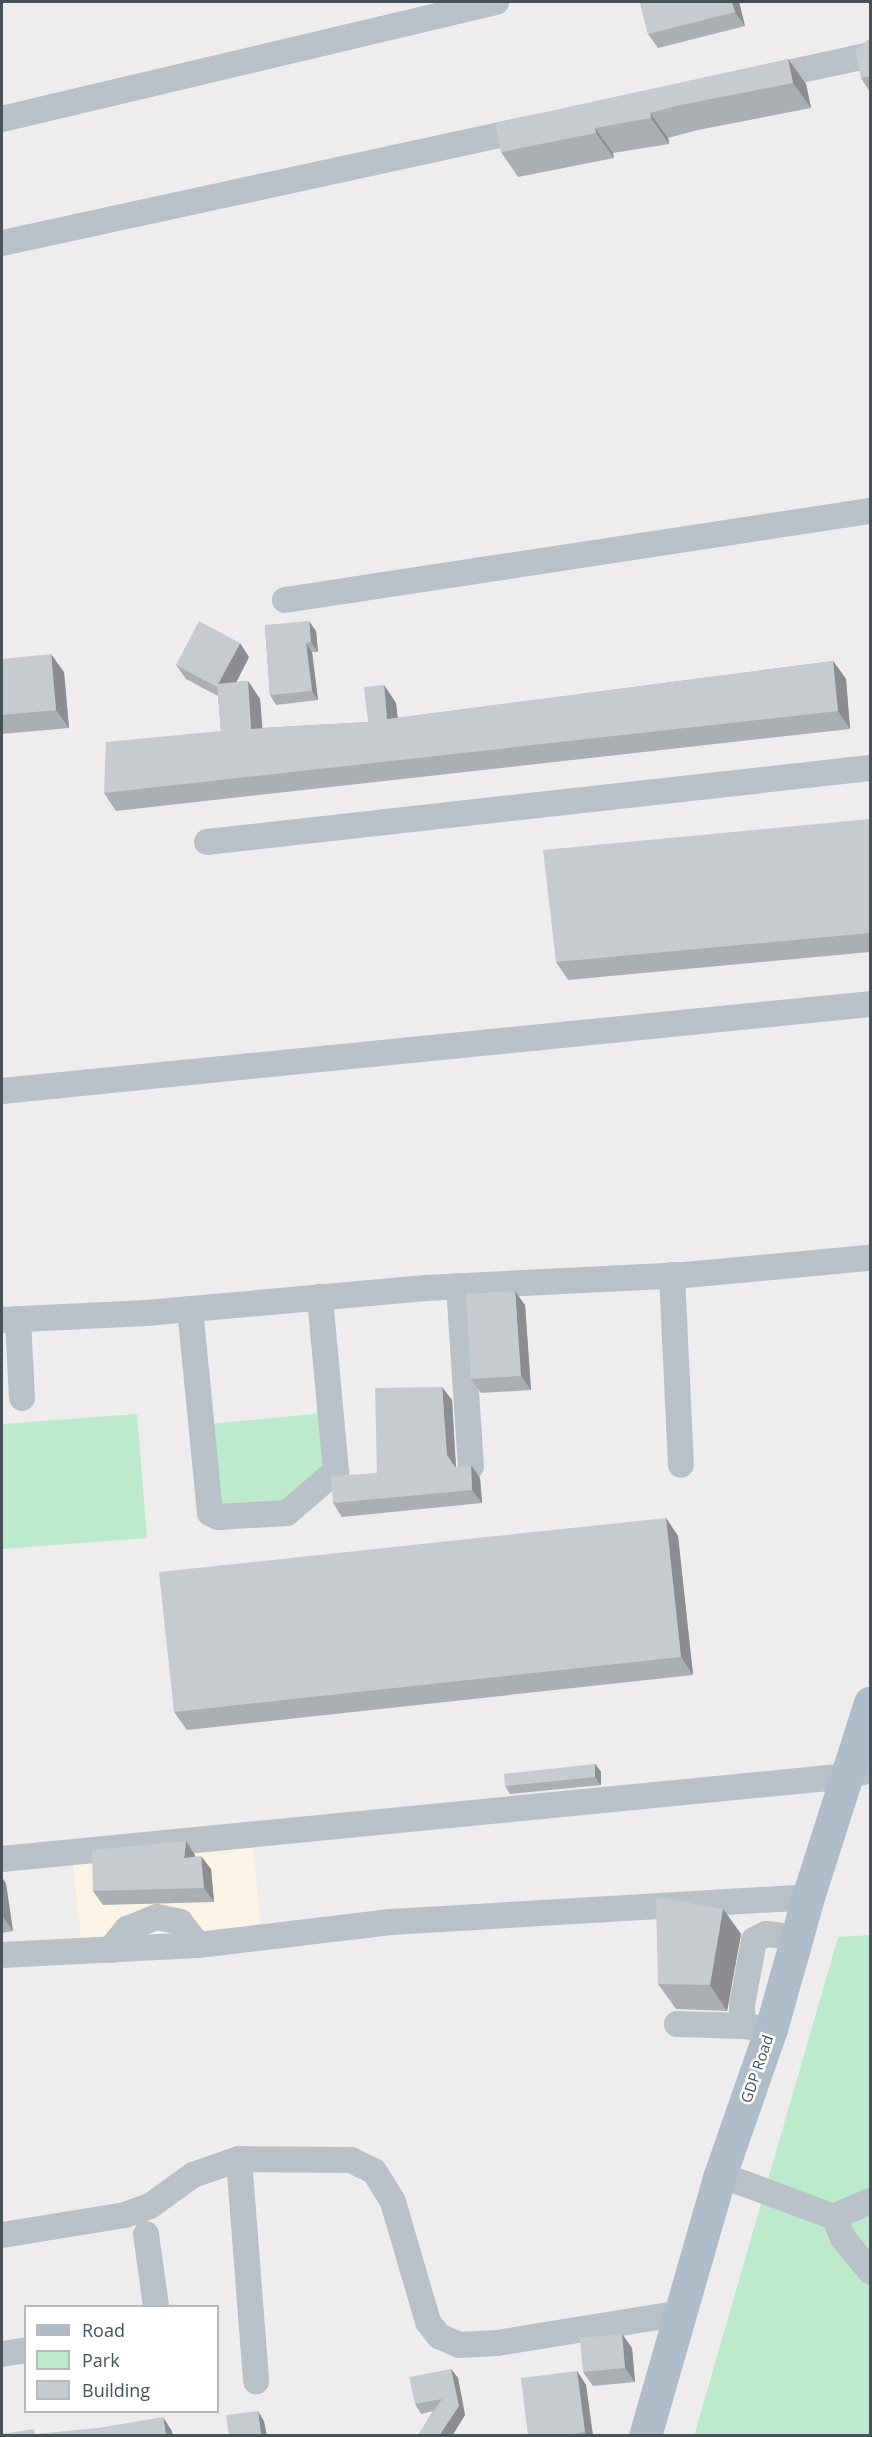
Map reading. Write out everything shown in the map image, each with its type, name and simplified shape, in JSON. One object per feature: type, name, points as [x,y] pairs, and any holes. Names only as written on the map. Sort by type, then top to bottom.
[{"type":"main road","name":"GDP Road","points":[[645,2436],[683,2313],[730,2180],[757,2028],[797,1937],[808,1897],[865,1770],[870,1703]]},
{"type":"main road","points":[[665,2436],[730,2180],[865,1770]]},
{"type":"street","points":[[2,118],[496,2]]},
{"type":"street","points":[[743,83],[870,55]]},
{"type":"street","points":[[2,243],[558,123]]},
{"type":"street","points":[[285,600],[870,511]]},
{"type":"street","points":[[207,842],[870,768]]},
{"type":"street","points":[[2,1091],[870,1004]]},
{"type":"street","points":[[22,1398],[10,1320],[190,1309],[459,1286],[672,1275],[870,1258]]},
{"type":"street","points":[[672,1275],[681,1465]]},
{"type":"street","points":[[459,1286],[471,1467]]},
{"type":"street","points":[[190,1309],[210,1513],[218,1517],[287,1514],[336,1471],[320,1297]]},
{"type":"street","points":[[2,1859],[865,1770]]},
{"type":"street","points":[[2,1955],[198,1945],[391,1922],[808,1897]]},
{"type":"street","points":[[677,2024],[757,2028]]},
{"type":"street","points":[[2,2235],[124,2215],[150,2206],[193,2175],[239,2159],[351,2160],[374,2171],[393,2202],[428,2322],[438,2336],[459,2345],[497,2343],[683,2313]]},
{"type":"street","points":[[239,2159],[256,2381]]},
{"type":"street","points":[[730,2180],[834,2217],[870,2201]]},
{"type":"street","points":[[834,2217],[843,2238],[870,2271]]},
{"type":"street","points":[[146,2234],[156,2305]]},
{"type":"street","points":[[2,2354],[24,2350]]},
{"type":"shaded area","points":[[251,1824],[261,1932],[82,1948],[71,1847]]},
{"type":"green space","points":[[324,1413],[328,1466],[288,1509],[216,1515],[208,1424]]},
{"type":"green space","points":[[137,1414],[147,1538],[2,1549],[2,1424]]},
{"type":"green space","points":[[870,1935],[870,2435],[694,2436],[838,1937]]},
{"type":"building","points":[[640,2],[732,2],[735,12],[648,34]]},
{"type":"building","points":[[870,40],[870,76],[861,78],[855,49]]},
{"type":"building","points":[[788,59],[793,83],[680,105],[650,113],[651,118],[595,128],[596,133],[501,152],[495,123]]},
{"type":"building","points":[[199,621],[240,643],[217,687],[176,665]]},
{"type":"building","points":[[309,621],[311,642],[306,643],[312,691],[270,695],[265,625]]},
{"type":"building","points":[[51,654],[56,710],[2,715],[2,659]]},
{"type":"building","points":[[833,661],[838,711],[104,793],[106,742],[221,731],[217,684],[248,681],[251,729],[368,722],[364,687],[384,685],[387,719]]},
{"type":"building","points":[[870,819],[870,933],[556,962],[543,850]]},
{"type":"building","points":[[515,1291],[521,1376],[471,1379],[466,1294]]},
{"type":"building","points":[[442,1387],[447,1455],[455,1467],[471,1465],[472,1490],[333,1503],[331,1476],[377,1473],[375,1388]]},
{"type":"building","points":[[666,1518],[681,1657],[174,1712],[159,1572]]},
{"type":"building","points":[[595,1764],[595,1777],[505,1786],[504,1774]]},
{"type":"building","points":[[186,1841],[184,1858],[201,1856],[204,1888],[93,1891],[92,1850]]},
{"type":"building","points":[[656,1897],[723,1909],[710,1985],[658,1984]]},
{"type":"building","points":[[622,2334],[625,2368],[583,2372],[580,2338]]},
{"type":"building","points":[[451,2369],[459,2406],[439,2436],[418,2436],[442,2399],[415,2404],[409,2377]]},
{"type":"building","points":[[577,2371],[585,2432],[561,2436],[528,2436],[521,2378]]},
{"type":"building","points":[[258,2411],[261,2436],[229,2436],[226,2415]]},
{"type":"building","points":[[163,2417],[166,2436],[2,2436],[2,2434],[34,2429],[35,2434],[98,2428]]}]
